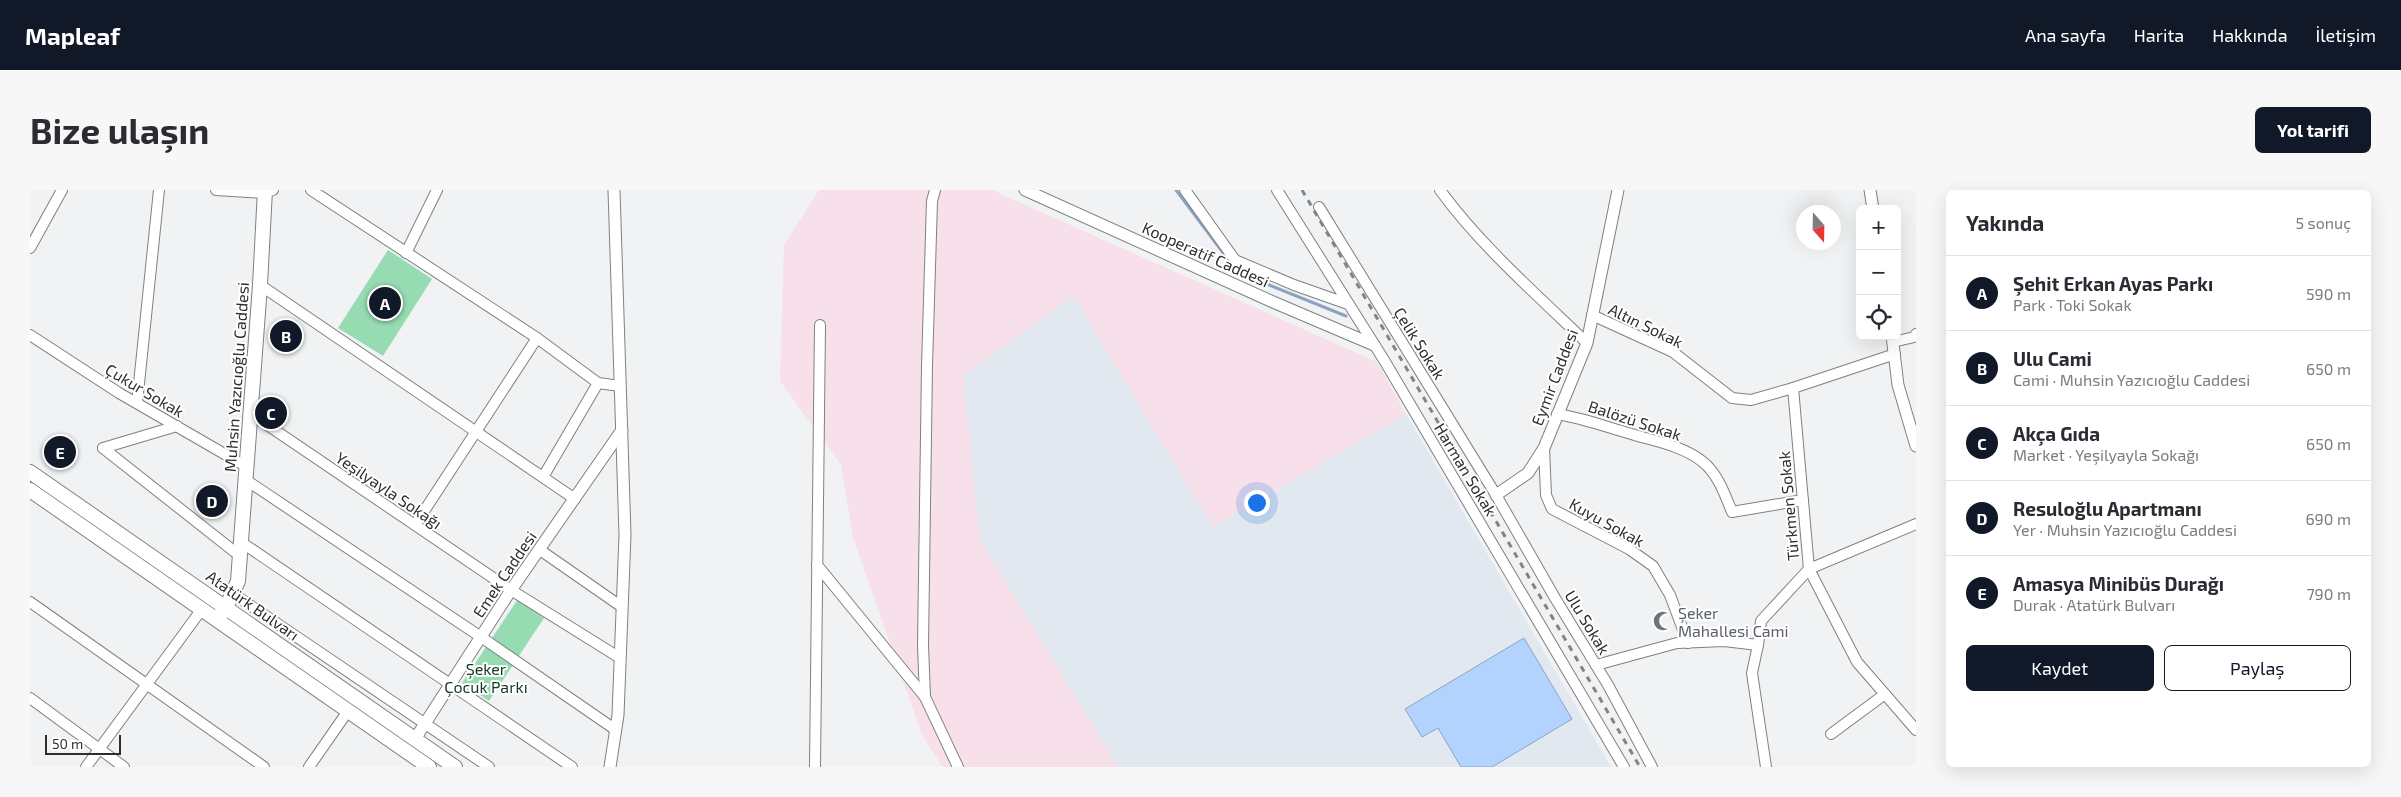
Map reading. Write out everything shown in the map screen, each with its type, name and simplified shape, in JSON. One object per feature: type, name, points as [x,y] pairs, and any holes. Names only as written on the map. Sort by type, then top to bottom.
[{"type":"main road","name":"Muhsin Yazıcıoğlu Caddesi","points":[[216,619],[226,608],[238,581],[268,191]]},
{"type":"main road","name":"Atatürk Bulvarı","points":[[30,472],[455,767]]},
{"type":"main road","name":"Atatürk Bulvarı","points":[[30,490],[423,765]]},
{"type":"street","points":[[30,248],[62,190]]},
{"type":"street","points":[[137,403],[159,190]]},
{"type":"street","points":[[216,190],[268,191]]},
{"type":"street","points":[[311,190],[537,338],[598,383],[620,386]]},
{"type":"street","points":[[406,253],[437,190]]},
{"type":"street","points":[[610,767],[616,730],[625,535],[614,190]]},
{"type":"street","points":[[926,697],[923,645],[926,366],[932,201],[935,190]]},
{"type":"street","name":"Kooperatif Caddesi","points":[[1025,190],[1273,302],[1374,345]]},
{"type":"street","points":[[1185,190],[1235,260],[1294,285],[1348,304]]},
{"type":"street","name":"Harman Sokak","points":[[1277,190],[1374,345],[1624,767]]},
{"type":"street","points":[[1440,190],[1450,204],[1522,281],[1587,343]]},
{"type":"street","name":"Eymir Caddesi","points":[[1496,495],[1528,473],[1544,448],[1587,343],[1618,190]]},
{"type":"street","points":[[1870,190],[1872,205]]},
{"type":"street","name":"Çelik Sokak","points":[[1319,207],[1496,495]]},
{"type":"street","points":[[260,285],[575,499]]},
{"type":"street","name":"Altın Sokak","points":[[1592,315],[1674,352],[1732,398],[1750,400],[1793,388]]},
{"type":"street","points":[[815,767],[820,325]]},
{"type":"street","name":"Çukur Sokak","points":[[30,335],[177,426],[616,730]]},
{"type":"street","points":[[1901,338],[1915,337]]},
{"type":"street","points":[[415,525],[537,338]]},
{"type":"street","points":[[1893,340],[1898,385],[1916,446]]},
{"type":"street","points":[[1793,388],[1895,354]]},
{"type":"street","points":[[543,477],[598,383]]},
{"type":"street","name":"Türkmen Sokak","points":[[1766,767],[1752,673],[1761,622],[1809,569],[1793,388]]},
{"type":"street","name":"Yeşilyayla Sokağı","points":[[251,414],[511,590],[620,658]]},
{"type":"street","name":"Balözü Sokak","points":[[1557,414],[1582,418],[1629,434],[1650,438],[1696,458],[1703,462],[1716,476],[1732,512],[1803,500]]},
{"type":"street","points":[[177,426],[103,448],[241,549],[450,684],[572,767]]},
{"type":"street","name":"Emek Caddesi","points":[[415,739],[511,590],[622,430]]},
{"type":"street","name":"Kuyu Sokak","points":[[1544,448],[1546,495],[1552,509],[1629,549],[1653,566],[1670,596],[1688,643]]},
{"type":"street","name":"Ulu Sokak","points":[[1496,495],[1596,665],[1652,767]]},
{"type":"street","points":[[1916,524],[1809,569],[1858,662],[1916,729]]},
{"type":"street","points":[[540,550],[622,607]]},
{"type":"street","points":[[817,565],[926,697],[958,767]]},
{"type":"street","points":[[232,593],[489,767]]},
{"type":"street","points":[[30,602],[146,685],[228,739],[264,767]]},
{"type":"street","points":[[86,767],[202,609]]},
{"type":"street","points":[[1596,665],[1677,643],[1724,641],[1758,645]]},
{"type":"street","points":[[1831,734],[1885,694]]},
{"type":"street","points":[[30,698],[124,767]]},
{"type":"street","points":[[309,767],[348,711]]},
{"type":"shaded area","points":[[819,190],[992,190],[1377,362],[1406,414],[1213,527],[1073,297],[980,539],[1118,767],[943,767],[922,735],[853,538],[841,465],[780,381],[784,245]]},
{"type":"shaded area","points":[[1073,296],[1213,527],[1406,414],[1611,767],[1118,767],[980,539],[963,376]]},
{"type":"green space","points":[[388,250],[432,279],[383,356],[338,328]]},
{"type":"green space","name":"Şeker Çocuk Parkı","points":[[518,599],[544,618],[489,701],[462,683]]},
{"type":"water","points":[[1524,638],[1572,719],[1492,767],[1461,767],[1438,728],[1422,737],[1405,709]]},
{"type":"waterway","points":[[1176,190],[1230,262],[1252,278],[1346,316]]},
{"type":"railway","points":[[1302,190],[1640,767]]},
{"type":"place","name":"Şehit Erkan Ayas Parkı","points":[[385,303]]},
{"type":"place","name":"Ulu Cami","points":[[286,336]]},
{"type":"place","name":"Akça Gıda","points":[[271,413]]},
{"type":"place","name":"Amasya Minibüs Durağı","points":[[60,452]]},
{"type":"place","name":"Resuloğlu Apartmanı","points":[[212,501]]},
{"type":"place","name":"Şeker Mahallesi Cami","points":[[1663,621]]}]
